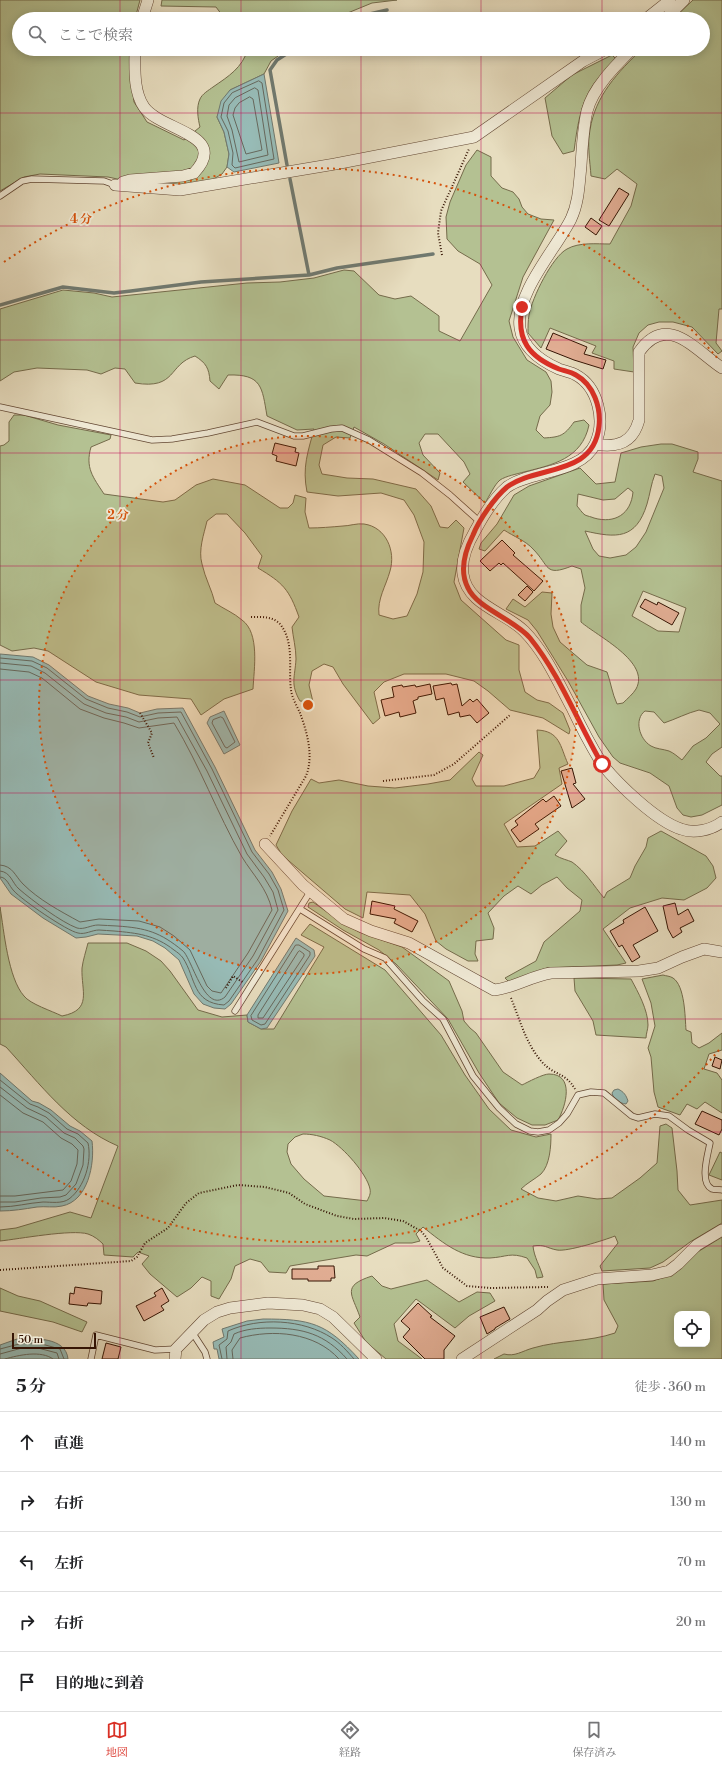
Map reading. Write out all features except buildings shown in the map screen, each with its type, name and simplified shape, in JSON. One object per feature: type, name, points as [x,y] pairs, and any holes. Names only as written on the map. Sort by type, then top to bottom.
[{"type":"street","points":[[144,12],[148,0]]},
{"type":"street","points":[[655,12],[670,0]]},
{"type":"street","points":[[672,12],[684,0]]},
{"type":"street","points":[[115,185],[130,180],[183,176],[194,173],[201,166],[204,159],[205,150],[200,142],[192,136],[165,124],[144,106],[137,88],[135,56]]},
{"type":"street","points":[[115,185],[180,190],[335,164],[474,136],[594,56]]},
{"type":"street","points":[[626,56],[600,86],[588,110],[583,136],[580,189],[576,205],[571,220],[530,286],[522,307],[519,321],[523,340],[530,350],[540,359],[577,376],[587,384],[596,399],[600,413],[599,427],[595,444],[580,459],[563,468],[519,481],[508,487],[480,522],[473,535],[463,566],[463,576],[468,589],[478,600],[523,630],[530,637],[546,660],[602,764],[616,780],[648,810],[674,827],[682,830],[693,831],[715,826],[722,822]]},
{"type":"street","points":[[595,444],[608,446],[622,442],[632,437],[637,431],[639,420],[639,352],[651,338],[666,334],[681,338],[697,348],[722,368]]},
{"type":"street","points":[[265,844],[310,892],[344,919],[371,931],[409,943],[494,990],[507,987],[538,975],[551,973],[639,971],[658,968],[704,949],[722,952]]},
{"type":"street","points":[[462,1359],[538,1310],[547,1301],[563,1290],[597,1279],[652,1275],[669,1271],[697,1245],[722,1230]]},
{"type":"street","points":[[176,1354],[192,1332],[204,1320],[217,1312],[230,1308],[268,1303],[303,1305],[320,1309],[333,1317],[376,1359]]},
{"type":"lane","points":[[0,196],[22,181],[32,179],[104,181],[115,185]]},
{"type":"lane","points":[[0,407],[152,440],[172,439],[208,433],[257,422],[294,436],[303,436],[331,429],[342,428],[369,440],[422,474],[450,495],[480,522]]},
{"type":"lane","points":[[235,1011],[310,892]]},
{"type":"lane","points":[[300,909],[364,949],[385,958],[423,1001],[443,1018],[473,1076],[499,1108],[516,1124],[530,1131],[538,1132],[549,1130],[559,1123],[567,1114],[578,1095],[591,1092],[604,1093],[620,1107],[638,1118],[655,1114],[669,1116],[688,1130],[710,1143],[704,1177],[707,1184],[712,1189],[722,1190]]},
{"type":"lane","points":[[192,1332],[205,1352],[207,1359]]},
{"type":"lane","points":[[91,1359],[96,1335],[176,1354]]},
{"type":"path","points":[[442,255],[438,233],[442,211],[474,136]]},
{"type":"path","points":[[251,617],[271,618],[279,623],[288,639],[291,651],[291,692],[302,719],[309,746],[310,757],[306,776],[265,844]]},
{"type":"path","points":[[140,713],[152,733],[148,743],[154,758]]},
{"type":"path","points":[[383,781],[434,775],[454,764],[510,715]]},
{"type":"path","points":[[226,988],[233,976],[245,984]]},
{"type":"path","points":[[507,987],[531,1047],[543,1063],[570,1081],[578,1095]]},
{"type":"path","points":[[0,1270],[131,1261],[137,1257],[145,1243],[168,1228],[186,1203],[199,1194],[238,1185],[265,1187],[289,1192],[305,1204],[343,1217],[354,1219],[384,1218],[403,1221],[421,1230],[443,1268],[467,1286],[490,1288],[553,1287],[563,1290]]},
{"type":"green space","points":[[0,0],[140,0],[137,12],[12,12],[12,56],[130,56],[134,102],[147,122],[184,140],[200,127],[198,109],[201,97],[234,71],[245,56],[278,56],[271,61],[264,74],[230,90],[217,117],[224,132],[229,154],[227,167],[222,174],[210,181],[182,186],[145,185],[108,177],[40,174],[24,177],[0,191]]},
{"type":"green space","points":[[162,0],[397,0],[372,3],[350,12],[220,12],[216,7],[161,6]]},
{"type":"green space","points":[[693,0],[722,0],[722,309],[719,309],[716,343],[722,351],[718,354],[692,327],[673,322],[659,322],[648,325],[639,333],[633,347],[634,372],[614,369],[614,361],[592,353],[596,346],[550,328],[541,348],[528,333],[528,320],[538,289],[549,269],[561,253],[567,249],[577,245],[610,244],[631,206],[637,184],[617,169],[605,179],[591,176],[589,136],[593,118],[602,95],[616,76],[635,56],[710,56],[710,12],[680,12]]},
{"type":"green space","points":[[610,56],[613,56],[617,60],[601,75],[589,92],[582,108],[574,151],[563,154],[552,136],[545,98],[572,75]]},
{"type":"green space","points":[[477,150],[491,157],[491,176],[502,188],[513,192],[528,214],[541,219],[554,220],[523,277],[509,321],[513,337],[527,360],[546,372],[551,381],[552,392],[550,405],[540,416],[536,430],[544,438],[554,437],[564,433],[574,422],[584,420],[589,425],[580,446],[573,453],[555,463],[505,477],[500,480],[485,503],[463,482],[470,474],[464,462],[438,434],[425,434],[419,443],[423,455],[440,473],[438,480],[384,444],[354,427],[350,438],[336,437],[323,445],[319,465],[322,474],[347,478],[373,479],[416,489],[431,506],[440,527],[448,528],[456,520],[464,528],[454,582],[461,600],[506,640],[519,645],[519,670],[525,692],[537,700],[549,703],[563,713],[570,730],[569,734],[543,718],[510,710],[474,681],[446,674],[404,674],[384,682],[374,692],[380,718],[373,724],[343,684],[333,667],[324,664],[312,671],[309,685],[313,702],[300,701],[294,685],[296,655],[292,627],[299,617],[292,600],[284,588],[274,578],[258,568],[262,556],[245,533],[227,514],[216,514],[207,521],[202,542],[201,559],[215,603],[242,620],[248,626],[251,633],[255,652],[253,689],[224,699],[201,715],[191,699],[139,695],[96,682],[48,651],[34,648],[12,651],[0,645],[0,446],[9,441],[9,422],[14,415],[24,415],[58,425],[111,435],[110,439],[91,447],[89,454],[91,472],[104,494],[163,502],[175,500],[196,485],[213,479],[245,485],[280,508],[288,508],[293,503],[295,495],[306,498],[305,512],[309,528],[356,524],[372,526],[388,541],[392,556],[390,571],[379,603],[379,615],[393,619],[407,616],[417,594],[423,572],[424,542],[414,515],[404,500],[381,493],[338,496],[307,492],[305,467],[314,429],[297,430],[267,416],[264,397],[258,384],[254,380],[239,375],[228,375],[219,389],[210,381],[208,369],[202,361],[195,356],[186,360],[165,380],[158,383],[135,383],[125,369],[115,368],[101,374],[87,370],[37,368],[14,372],[0,381],[0,309],[63,290],[94,293],[112,297],[247,283],[280,282],[314,278],[344,270],[354,271],[379,295],[395,299],[411,296],[439,316],[439,331],[460,341],[492,285],[480,264],[458,251],[447,239],[446,217],[450,202],[466,165]]},
{"type":"green space","points":[[672,444],[698,452],[698,459],[693,472],[722,481],[722,747],[712,754],[706,762],[720,776],[722,776],[722,805],[702,815],[691,817],[683,815],[677,808],[669,786],[650,773],[620,763],[613,757],[599,737],[568,681],[537,631],[528,620],[506,609],[513,599],[525,607],[542,592],[552,593],[551,614],[553,627],[560,642],[587,665],[607,672],[617,704],[623,703],[636,689],[639,679],[636,669],[620,651],[581,622],[581,605],[585,588],[581,569],[572,566],[556,570],[548,568],[530,546],[504,530],[485,551],[479,549],[481,543],[497,524],[514,495],[529,486],[580,468],[596,484],[615,482],[621,453],[641,447]],"holes":[[[655,474],[662,476],[664,488],[646,532],[636,547],[626,555],[610,558],[599,556],[593,549],[585,531],[615,535],[624,534],[631,530],[642,516]],[[628,488],[633,492],[632,500],[621,516],[609,520],[602,520],[587,516],[577,506],[578,494],[603,500],[615,499]],[[643,591],[686,608],[679,632],[658,631],[632,616]],[[699,710],[710,713],[720,724],[706,738],[693,746],[682,760],[669,751],[651,746],[643,739],[639,729],[639,724],[645,711],[654,712],[664,723]]]},
{"type":"green space","points":[[537,730],[545,731],[555,736],[561,746],[568,764],[559,768],[562,784],[504,824],[517,847],[535,846],[558,831],[567,841],[555,855],[572,862],[577,866],[604,898],[607,892],[630,878],[646,847],[648,838],[661,831],[706,856],[713,866],[716,878],[707,888],[684,900],[662,898],[630,908],[603,929],[626,963],[617,965],[547,968],[509,982],[505,978],[536,961],[544,942],[580,911],[582,900],[567,888],[557,877],[542,885],[531,894],[518,886],[504,896],[488,913],[494,928],[493,939],[476,941],[475,954],[478,961],[468,961],[446,949],[436,941],[425,914],[410,895],[367,892],[363,918],[345,909],[282,855],[276,845],[292,811],[311,779],[319,783],[339,780],[368,786],[395,788],[428,784],[450,780],[479,752],[483,755],[472,779],[476,786],[504,786],[534,778],[540,768]]},
{"type":"green space","points":[[313,902],[338,920],[359,932],[402,947],[449,981],[462,1011],[464,1021],[476,1033],[503,1072],[522,1085],[546,1074],[557,1075],[562,1079],[565,1085],[566,1099],[558,1120],[545,1125],[532,1125],[517,1118],[499,1103],[479,1073],[448,1019],[396,964],[379,950],[343,930],[308,907],[309,903]]},
{"type":"green space","points":[[0,907],[10,966],[19,988],[24,996],[31,1002],[62,1016],[72,1013],[82,1004],[82,968],[88,943],[127,943],[146,951],[161,961],[198,1010],[222,1017],[247,1015],[248,1022],[261,1029],[274,1029],[324,947],[301,935],[310,924],[385,970],[441,1035],[465,1075],[489,1109],[511,1130],[536,1137],[551,1134],[549,1155],[544,1170],[521,1189],[538,1198],[556,1201],[578,1196],[597,1199],[612,1198],[640,1178],[657,1163],[660,1126],[666,1124],[672,1128],[678,1190],[690,1205],[722,1200],[722,1223],[690,1242],[663,1262],[650,1268],[602,1271],[600,1266],[618,1243],[615,1236],[586,1245],[562,1250],[543,1246],[533,1246],[543,1277],[537,1278],[535,1270],[527,1258],[512,1255],[490,1258],[471,1256],[446,1245],[423,1227],[416,1234],[420,1241],[412,1243],[395,1243],[367,1256],[356,1255],[290,1266],[286,1273],[269,1272],[261,1262],[250,1259],[235,1266],[231,1279],[219,1299],[211,1296],[211,1281],[202,1277],[191,1288],[177,1297],[150,1274],[142,1264],[149,1256],[138,1252],[133,1257],[104,1255],[103,1244],[88,1234],[58,1233],[0,1241],[0,1230],[16,1228],[70,1212],[91,1218],[118,1146],[101,1138],[71,1116],[57,1103],[6,1047],[0,1044]],"holes":[[[303,1134],[323,1137],[330,1140],[348,1155],[368,1183],[370,1195],[367,1201],[324,1196],[304,1179],[291,1164],[287,1152],[288,1144],[295,1137]]]},
{"type":"green space","points":[[663,975],[673,978],[680,988],[684,1002],[686,1030],[691,1032],[692,1043],[699,1048],[709,1043],[722,1033],[722,1050],[709,1054],[704,1069],[717,1073],[722,1080],[722,1113],[705,1102],[697,1109],[687,1104],[680,1115],[658,1107],[654,1092],[651,1057],[648,1048],[655,1026],[651,1003],[642,979]]},
{"type":"green space","points":[[574,978],[631,979],[642,1001],[648,1019],[646,1038],[596,1035],[593,1021],[575,991]]},
{"type":"green space","points":[[720,1152],[722,1153],[722,1180],[709,1175]]},
{"type":"green space","points":[[722,1237],[722,1359],[494,1359],[504,1354],[515,1354],[543,1345],[595,1338],[615,1333],[618,1326],[604,1300],[603,1284],[653,1281],[675,1273],[691,1256]]},
{"type":"green space","points":[[372,1276],[382,1286],[391,1289],[427,1280],[459,1302],[477,1292],[490,1293],[495,1301],[469,1316],[455,1328],[416,1299],[394,1324],[398,1341],[422,1359],[386,1359],[366,1342],[354,1323],[360,1317],[352,1297],[352,1287],[356,1283]]},
{"type":"green space","points":[[0,1288],[18,1296],[40,1301],[87,1322],[82,1332],[53,1322],[0,1311]]},
{"type":"water","points":[[264,74],[279,163],[234,172],[227,167],[229,154],[224,132],[217,117],[221,101],[230,90]]},
{"type":"water","points":[[0,654],[33,657],[49,665],[88,696],[109,704],[128,708],[140,713],[157,709],[183,708],[215,767],[255,850],[272,872],[281,889],[288,911],[261,961],[231,1004],[225,1009],[214,1008],[203,1004],[194,994],[179,960],[165,948],[153,941],[137,936],[98,934],[76,938],[43,918],[11,894],[0,878]]},
{"type":"water","points":[[224,711],[240,745],[224,754],[207,723],[210,717]]},
{"type":"water","points":[[296,938],[314,950],[315,956],[267,1028],[261,1029],[248,1022],[247,1015]]},
{"type":"water","points":[[0,1073],[32,1101],[51,1110],[70,1126],[80,1131],[92,1141],[93,1150],[91,1170],[88,1180],[84,1189],[71,1203],[59,1207],[40,1207],[0,1211]]},
{"type":"water","points":[[618,1089],[626,1097],[628,1101],[626,1104],[617,1101],[614,1098],[612,1093],[614,1090]]},
{"type":"water","points":[[263,1319],[294,1320],[317,1326],[337,1338],[359,1359],[219,1359],[217,1349],[214,1349],[213,1342],[224,1337],[222,1329],[247,1321]]},
{"type":"water","points":[[17,1339],[48,1340],[62,1346],[68,1359],[0,1359],[0,1345]]},
{"type":"waterway","points":[[378,12],[387,10]]},
{"type":"waterway","points":[[283,56],[277,60],[270,70],[287,165]]},
{"type":"waterway","points":[[290,179],[309,275]]},
{"type":"waterway","points":[[0,305],[63,287],[114,293],[201,282],[309,275],[337,268],[433,254]]},
{"type":"route","points":[[522,307],[519,321],[523,340],[530,350],[540,359],[577,376],[587,384],[596,399],[600,413],[599,427],[595,444],[580,459],[563,468],[519,481],[508,487],[501,494],[480,522],[473,535],[466,551],[463,576],[468,589],[478,600],[523,630],[530,637],[542,654],[602,764]]}]
